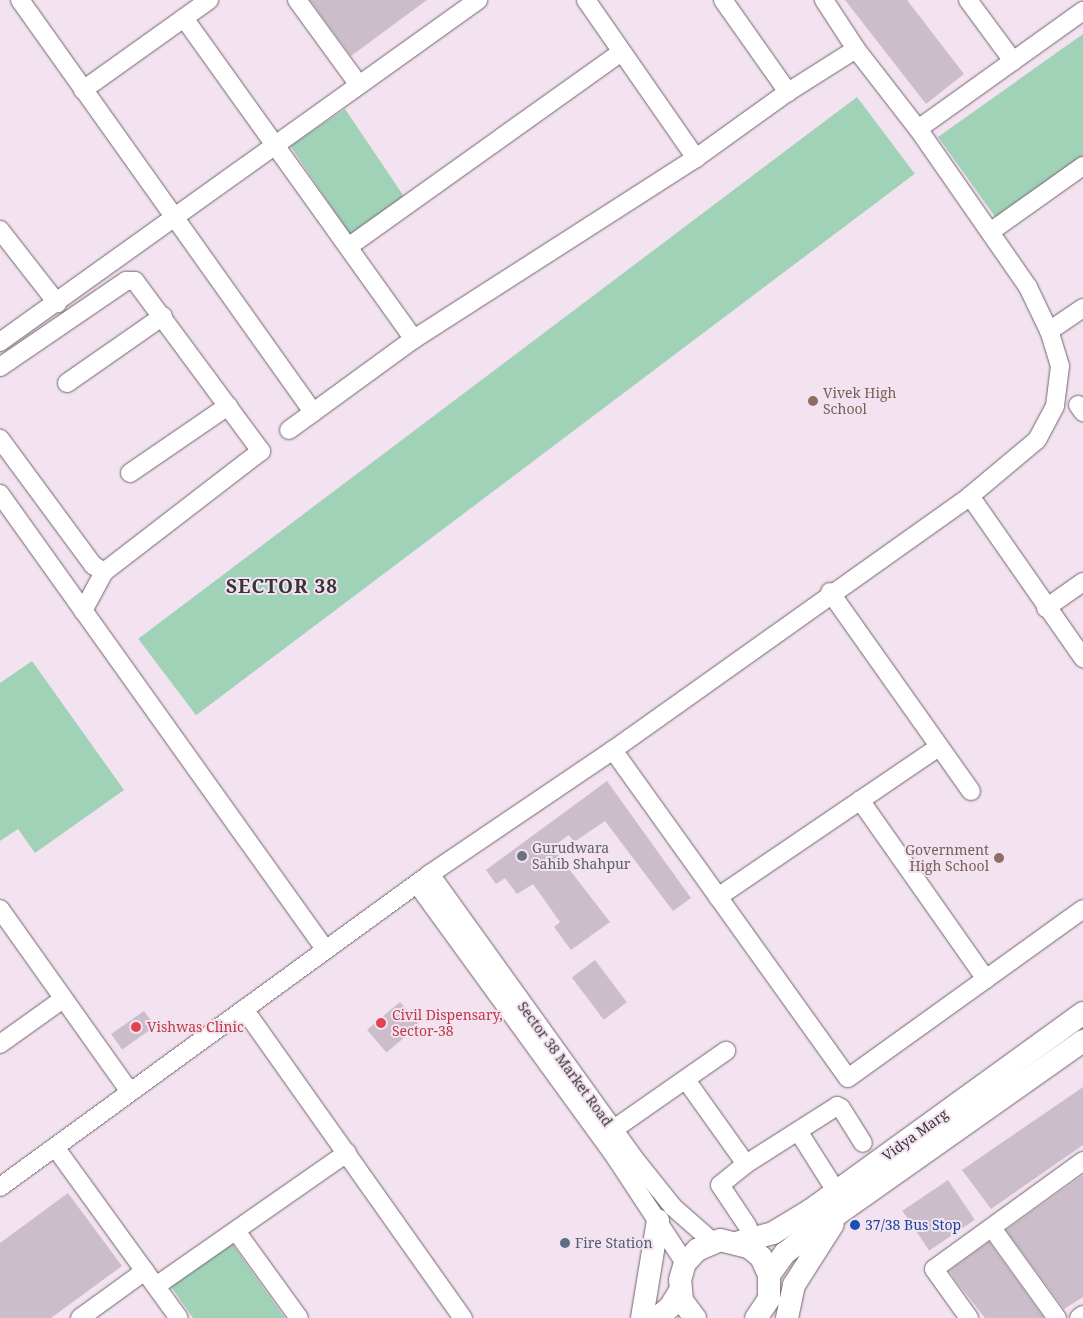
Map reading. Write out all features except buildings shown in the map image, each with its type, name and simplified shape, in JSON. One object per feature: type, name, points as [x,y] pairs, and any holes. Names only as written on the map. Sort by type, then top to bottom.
[{"type":"main road","name":"Vidya Marg","points":[[713,1242],[744,1235],[773,1233],[811,1210],[1083,1013]]},
{"type":"main road","name":"Vidya Marg","points":[[769,1275],[785,1253],[844,1209],[1083,1042]]},
{"type":"main road","points":[[787,1318],[794,1285],[844,1209]]},
{"type":"main road","points":[[642,1318],[658,1220]]},
{"type":"main road","points":[[744,1235],[761,1257],[769,1275],[769,1299],[763,1315]]},
{"type":"main road","points":[[657,1318],[670,1307],[680,1291],[685,1263],[697,1250],[713,1242]]},
{"type":"main road","points":[[680,1291],[689,1313],[695,1318]]},
{"type":"street","points":[[20,0],[313,412]]},
{"type":"street","points":[[298,0],[359,85]]},
{"type":"street","points":[[586,0],[696,158]]},
{"type":"street","points":[[723,0],[788,92]]},
{"type":"street","points":[[0,1187],[423,879],[613,750],[830,592],[970,496],[1037,440],[1055,406],[1060,366],[1048,331],[1028,287],[918,129],[856,49],[824,0]]},
{"type":"street","points":[[968,0],[1013,61]]},
{"type":"street","points":[[0,342],[476,1]]},
{"type":"street","points":[[83,90],[184,18],[200,3]]},
{"type":"street","points":[[918,129],[1083,11]]},
{"type":"street","points":[[184,18],[414,339]]},
{"type":"street","points":[[289,430],[414,339],[696,158],[788,92],[856,49]]},
{"type":"street","points":[[348,247],[621,52]]},
{"type":"street","points":[[990,232],[1083,166]]},
{"type":"street","points":[[0,230],[57,303]]},
{"type":"street","points":[[0,367],[126,281],[140,284],[261,451],[104,572],[83,611]]},
{"type":"street","points":[[1048,331],[1083,308]]},
{"type":"street","points":[[68,383],[163,316]]},
{"type":"street","points":[[130,474],[228,406]]},
{"type":"street","points":[[0,439],[93,564],[104,572]]},
{"type":"street","points":[[0,494],[325,949]]},
{"type":"street","points":[[970,496],[1046,608],[1083,658]]},
{"type":"street","points":[[1046,608],[1083,582]]},
{"type":"street","points":[[830,592],[971,791]]},
{"type":"street","points":[[718,897],[939,747]]},
{"type":"street","points":[[613,750],[848,1078],[1083,909]]},
{"type":"street","points":[[860,800],[986,979]]},
{"type":"street","name":"Sector 38 Market Road","points":[[423,879],[607,1134],[685,1263]]},
{"type":"street","points":[[2,915],[130,1092]]},
{"type":"street","points":[[0,1044],[63,999]]},
{"type":"street","points":[[244,1009],[463,1318]]},
{"type":"street","points":[[607,1134],[726,1051]]},
{"type":"street","points":[[686,1080],[746,1164]]},
{"type":"street","points":[[744,1235],[720,1184],[746,1164],[837,1106],[841,1108],[863,1143]]},
{"type":"street","points":[[798,1131],[831,1183]]},
{"type":"street","name":"Sector 38 Market Road","points":[[607,1134],[673,1207],[713,1242]]},
{"type":"street","points":[[55,1147],[179,1318]]},
{"type":"street","points":[[156,1286],[346,1154]]},
{"type":"street","points":[[970,1318],[934,1269],[1083,1161]]},
{"type":"street","points":[[992,1228],[1057,1318]]},
{"type":"street","points":[[236,1231],[299,1318]]},
{"type":"street","points":[[80,1318],[145,1271]]},
{"type":"street","points":[[1079,1318],[1083,1315]]},
{"type":"green space","points":[[1083,34],[1083,156],[996,218],[938,137]]},
{"type":"green space","points":[[857,97],[915,174],[196,715],[138,639]]},
{"type":"green space","points":[[345,109],[405,199],[351,235],[290,146]]},
{"type":"green space","points":[[32,661],[124,790],[35,853],[18,829],[0,841],[0,683]]},
{"type":"green space","points":[[230,1241],[285,1318],[193,1318],[169,1284]]},
{"type":"place","name":"Vivek High School","points":[[813,401]]},
{"type":"place","name":"Gurudwara Sahib Shahpur","points":[[522,856]]},
{"type":"place","name":"Government High School","points":[[999,858]]},
{"type":"place","name":"Civil Dispensary, Sector-38","points":[[381,1023]]},
{"type":"place","name":"Vishwas Clinic","points":[[136,1027]]},
{"type":"place","name":"37/38 Bus Stop","points":[[855,1225]]},
{"type":"place","name":"Fire Station","points":[[565,1243]]},
{"type":"district","name":"SECTOR 38","points":[[282,587]]}]
